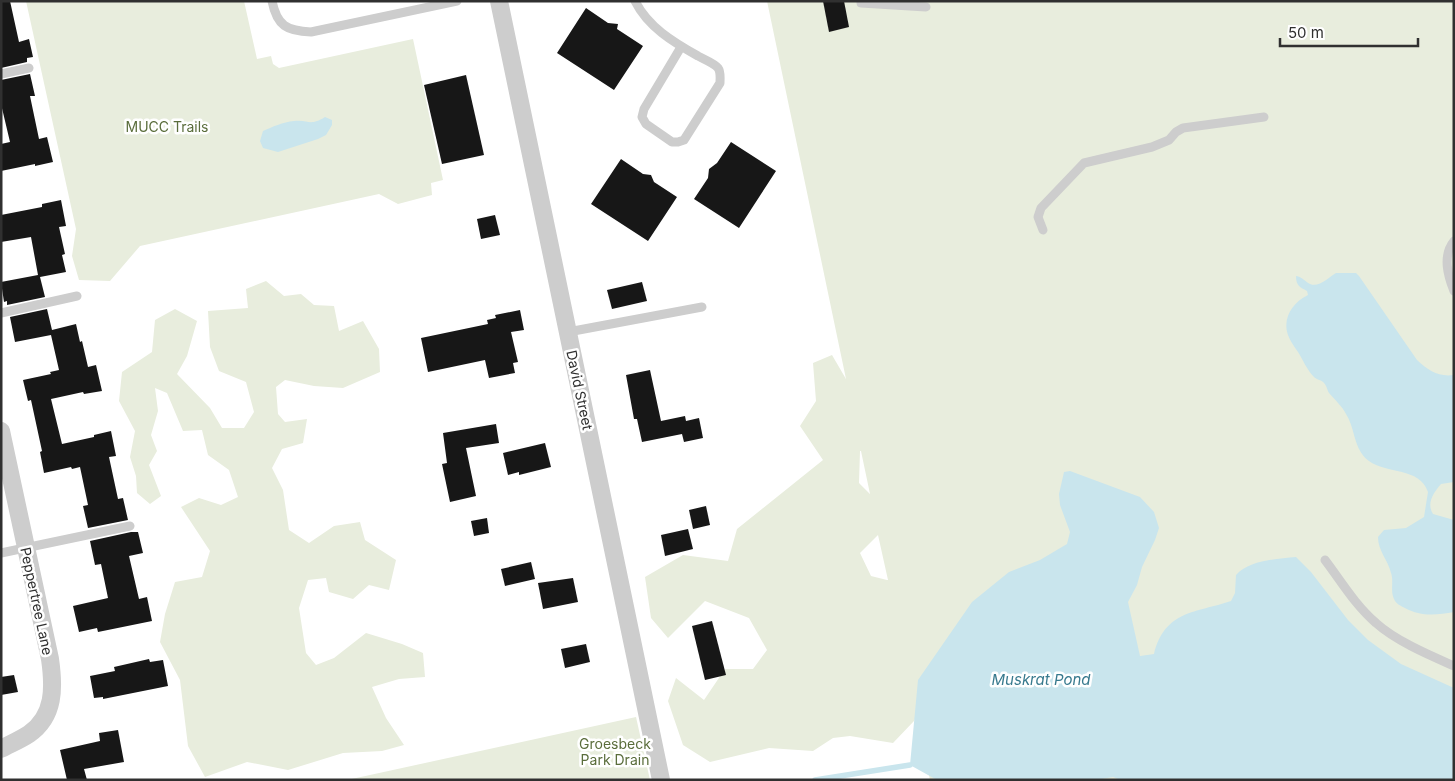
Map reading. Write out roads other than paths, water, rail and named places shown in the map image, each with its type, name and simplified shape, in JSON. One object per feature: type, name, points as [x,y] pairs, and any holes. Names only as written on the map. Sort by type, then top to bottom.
[{"type":"street","name":"David Street","points":[[499,1],[661,780]]},
{"type":"street","name":"Peppertree Lane","points":[[1,431],[50,659],[53,682],[51,703],[43,720],[30,733],[1,749]]},
{"type":"lane","points":[[272,1],[274,12],[279,22],[290,30],[311,32],[457,1]]},
{"type":"lane","points":[[635,1],[640,12],[652,26],[681,47],[717,67],[721,76],[720,83],[684,140],[672,142],[646,124],[642,118],[644,109],[681,47]]},
{"type":"lane","points":[[861,1],[861,3],[926,7]]},
{"type":"lane","points":[[1,74],[29,68]]},
{"type":"lane","points":[[1043,230],[1038,223],[1041,208],[1084,163],[1152,147],[1169,140],[1176,132],[1183,128],[1264,117]]},
{"type":"lane","points":[[1454,241],[1450,248],[1447,263],[1454,292]]},
{"type":"lane","points":[[1,313],[77,296]]},
{"type":"lane","points":[[568,332],[702,308]]},
{"type":"lane","points":[[1,554],[130,526]]},
{"type":"lane","points":[[1325,560],[1356,602],[1375,622],[1395,636],[1454,666]]},
{"type":"water","points":[[325,117],[332,120],[332,125],[326,135],[318,139],[278,152],[263,148],[260,141],[263,131],[286,122],[316,122]]},
{"type":"water","points":[[1336,273],[1356,273],[1417,360],[1434,372],[1443,375],[1454,375],[1454,482],[1441,484],[1434,494],[1430,506],[1433,514],[1454,520],[1454,612],[1417,613],[1399,605],[1395,601],[1392,593],[1390,568],[1378,542],[1378,537],[1384,530],[1406,528],[1424,517],[1428,492],[1418,478],[1376,465],[1364,456],[1357,445],[1344,411],[1329,393],[1326,385],[1315,378],[1309,371],[1288,335],[1286,323],[1290,311],[1293,306],[1308,295],[1307,291],[1298,284],[1296,276],[1308,283],[1317,285]]},
{"type":"water","name":"Muskrat Pond","points":[[1070,471],[1140,497],[1154,512],[1159,528],[1142,567],[1137,585],[1128,602],[1140,656],[1154,654],[1159,640],[1174,621],[1194,611],[1231,601],[1235,593],[1236,575],[1248,566],[1264,561],[1296,557],[1311,572],[1348,620],[1368,640],[1401,664],[1454,688],[1454,780],[1121,780],[1113,777],[1096,780],[937,780],[910,765],[918,680],[972,602],[1009,572],[1040,560],[1067,544],[1070,532],[1060,505],[1059,494],[1064,472]]},
{"type":"waterway","points":[[815,780],[910,765]]},
{"type":"park label","name":"MUCC Trails","points":[[167,126]]},
{"type":"park label","name":"Groesbeck Park Drain","points":[[615,752]]}]
